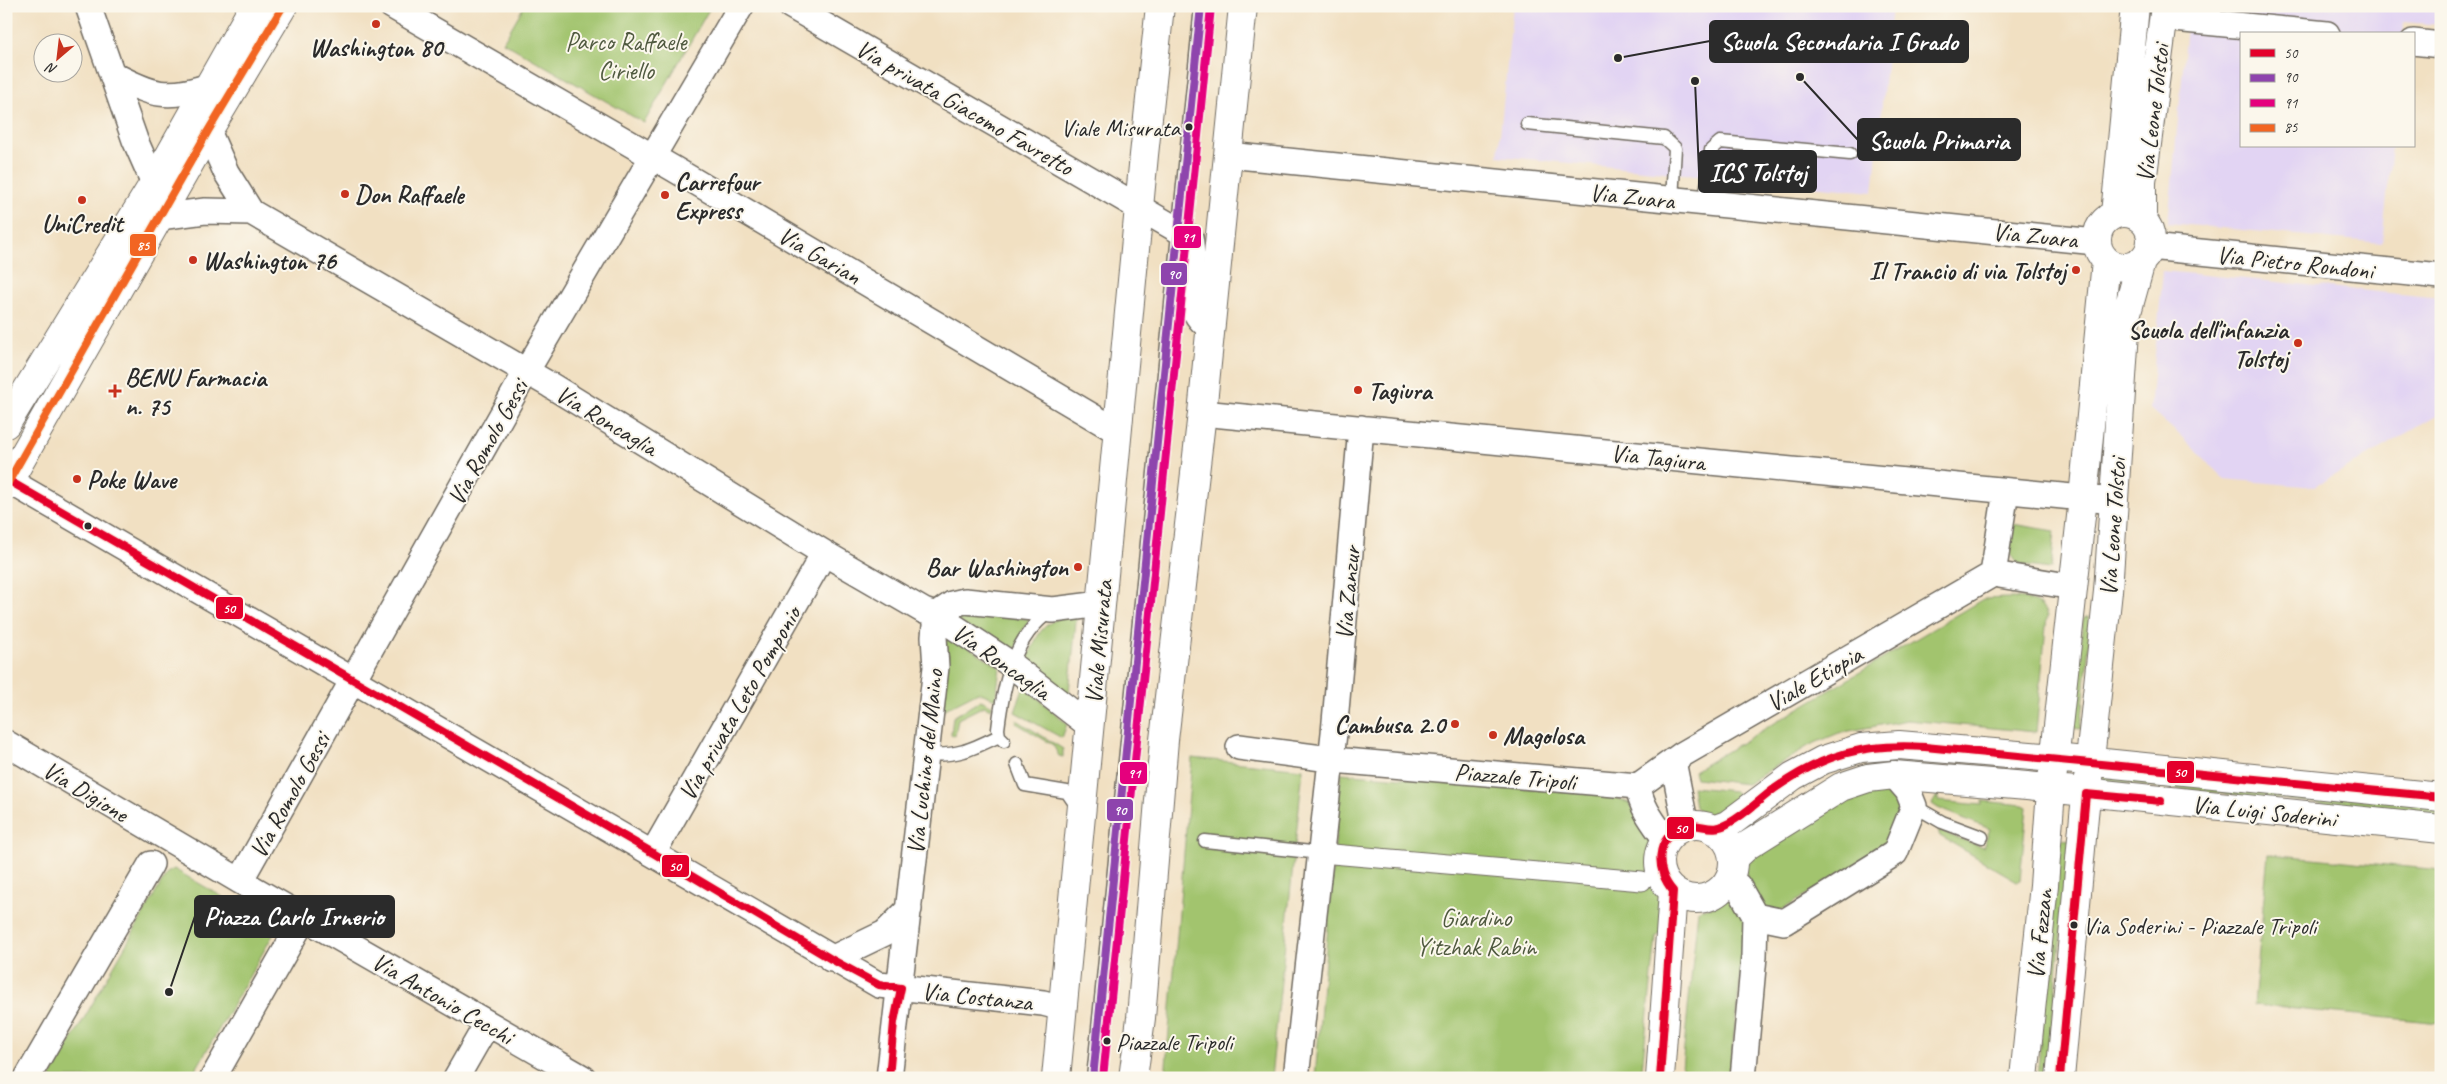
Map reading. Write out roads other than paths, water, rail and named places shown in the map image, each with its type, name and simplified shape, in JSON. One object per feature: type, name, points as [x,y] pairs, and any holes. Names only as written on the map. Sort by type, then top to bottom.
[{"type":"street","points":[[88,6],[114,75],[135,140],[154,183]]},
{"type":"street","points":[[6,424],[154,183],[254,6]]},
{"type":"street","points":[[7,482],[208,131],[283,6]]},
{"type":"street","name":"Via Garian","points":[[392,6],[1117,431]]},
{"type":"street","name":"Via Romolo Gessi","points":[[240,882],[526,372],[741,6]]},
{"type":"street","name":"Via privata Giacomo Favretto","points":[[791,6],[1139,207]]},
{"type":"street","name":"Viale Misurata","points":[[1056,1078],[1117,431],[1160,6]]},
{"type":"street","points":[[1133,1078],[1141,1018],[1164,740],[1202,413],[1209,327],[1243,6]]},
{"type":"street","points":[[2134,11],[2165,12],[2312,32]]},
{"type":"street","name":"Via Leone Tolstoi","points":[[2115,214],[2134,11]]},
{"type":"street","name":"Via Leone Tolstoi","points":[[2142,220],[2142,182],[2165,12]]},
{"type":"street","points":[[2414,42],[2441,45]]},
{"type":"street","points":[[114,75],[140,88],[166,95],[187,93],[209,86]]},
{"type":"street","points":[[208,131],[206,112],[209,86]]},
{"type":"street","name":"Via Roncaglia","points":[[208,131],[226,172],[251,212],[526,372],[824,553],[924,611],[936,615],[1012,666],[1090,726]]},
{"type":"street","name":"Via Zuara","points":[[1228,156],[1705,203],[2101,251]]},
{"type":"street","points":[[1139,207],[1190,237],[1192,248],[1190,291],[1198,320],[1209,327]]},
{"type":"street","name":"Via Roncaglia","points":[[159,218],[205,211],[251,212]]},
{"type":"street","name":"Via Leone Tolstoi","points":[[2051,790],[2084,498],[2102,223],[2115,214],[2130,214],[2142,220],[2149,231],[2145,254],[2126,316],[2108,591],[2086,794]]},
{"type":"street","points":[[2101,251],[2115,266],[2125,268],[2145,254]]},
{"type":"street","name":"Via Pietro Rondoni","points":[[2145,254],[2441,276]]},
{"type":"street","name":"Via Tagiura","points":[[1202,413],[2114,500]]},
{"type":"street","name":"Via Zanzur","points":[[1331,759],[1362,428]]},
{"type":"street","name":"Via Costanza","points":[[7,482],[653,852],[831,959],[879,985],[1043,1002],[1063,1008]]},
{"type":"street","points":[[2006,491],[1993,574],[2108,591]]},
{"type":"street","name":"Via privata Leto Pomponio","points":[[653,852],[824,553]]},
{"type":"street","name":"Viale Etiopia","points":[[1638,786],[1673,761],[1993,574]]},
{"type":"street","name":"Via Roncaglia","points":[[936,615],[952,604],[965,601],[1053,610],[1068,610],[1101,604]]},
{"type":"street","name":"Via Luchino del Maino","points":[[889,1078],[894,1022],[901,988],[936,667],[934,637],[936,615]]},
{"type":"street","name":"Via Digione","points":[[6,744],[240,882]]},
{"type":"street","points":[[1713,830],[1727,825],[1793,776],[1823,760],[1861,748],[1900,745],[2055,758],[2090,763]]},
{"type":"street","name":"Piazzale Tripoli","points":[[1239,747],[1331,759],[1638,786]]},
{"type":"street","points":[[1296,1078],[1331,759]]},
{"type":"street","points":[[1673,761],[1676,833]]},
{"type":"street","name":"Via Luigi Soderini","points":[[2090,763],[2441,797]]},
{"type":"street","points":[[1756,916],[1784,922],[1895,853],[1914,806],[1908,791],[1894,775]]},
{"type":"street","points":[[1743,1078],[1756,916],[1730,869],[1724,838],[1713,830],[1700,825],[1676,833],[1660,853],[1659,867],[1664,881],[1673,892],[1690,898],[1703,898],[1716,894],[1730,869],[1748,845],[1841,787],[1868,778],[1894,775],[2086,794]]},
{"type":"street","points":[[1638,786],[1639,798],[1647,813],[1676,833]]},
{"type":"street","name":"Via Fezzan","points":[[2024,1078],[2044,885],[2051,790]]},
{"type":"street","name":"Via Luigi Soderini","points":[[2086,794],[2441,829]]},
{"type":"street","name":"Via Fezzan","points":[[2060,1078],[2086,794]]},
{"type":"street","points":[[1321,853],[1642,881]]},
{"type":"street","points":[[27,1078],[151,864]]},
{"type":"street","name":"Via Antonio Cecchi","points":[[240,882],[583,1078]]},
{"type":"street","points":[[1660,1078],[1673,892]]},
{"type":"street","points":[[831,959],[885,933],[909,909]]},
{"type":"street","points":[[214,1078],[304,918]]},
{"type":"street","points":[[456,1078],[487,1024]]},
{"type":"lane","name":"Viale Misurata","points":[[1093,1078],[1201,6]]},
{"type":"lane","points":[[1527,124],[1664,138],[1675,148],[1672,200]]},
{"type":"lane","points":[[1705,203],[1711,150],[1720,142],[1850,154]]},
{"type":"lane","points":[[926,754],[950,755],[963,753],[1002,739],[999,722],[1012,666],[1025,636],[1043,616],[1053,610]]},
{"type":"lane","points":[[1016,764],[1025,784],[1067,792],[1081,816]]},
{"type":"lane","points":[[1914,806],[1942,822],[1982,837]]},
{"type":"lane","points":[[1204,841],[1321,853]]},
{"type":"place","name":"Washington 80","points":[[376,24]]},
{"type":"place","name":"Scuola Secondaria I Grado","points":[[1618,58]]},
{"type":"place","name":"Scuola Primaria","points":[[1800,77]]},
{"type":"place","name":"ICS Tolstoj","points":[[1695,81]]},
{"type":"place","name":"Viale Misurata","points":[[1189,127]]},
{"type":"place","name":"Don Raffaele","points":[[345,194]]},
{"type":"place","name":"Carrefour Express","points":[[665,195]]},
{"type":"place","name":"UniCredit","points":[[82,200]]},
{"type":"place","name":"Washington 76","points":[[193,260]]},
{"type":"place","name":"Il Trancio di via Tolstoj","points":[[2076,270]]},
{"type":"place","name":"Scuola dell'infanzia Tolstoj","points":[[2298,343]]},
{"type":"place","name":"Tagiura","points":[[1358,390]]},
{"type":"place","name":"BENU Farmacia n. 75","points":[[115,391]]},
{"type":"place","name":"Poke Wave","points":[[77,479]]},
{"type":"place","name":"Bar Washington","points":[[1078,567]]},
{"type":"place","name":"Cambusa 2.0","points":[[1455,724]]},
{"type":"place","name":"Magolosa","points":[[1493,735]]},
{"type":"place","name":"Via Soderini - Piazzale Tripoli","points":[[2074,925]]},
{"type":"place","name":"Piazza Carlo Irnerio","points":[[169,992]]},
{"type":"place","name":"Piazzale Tripoli","points":[[1107,1041]]},
{"type":"park label","name":"Parco Raffaele Ciriello","points":[[626,56]]},
{"type":"park label","name":"Giardino Yitzhak Rabin","points":[[1476,932]]}]
